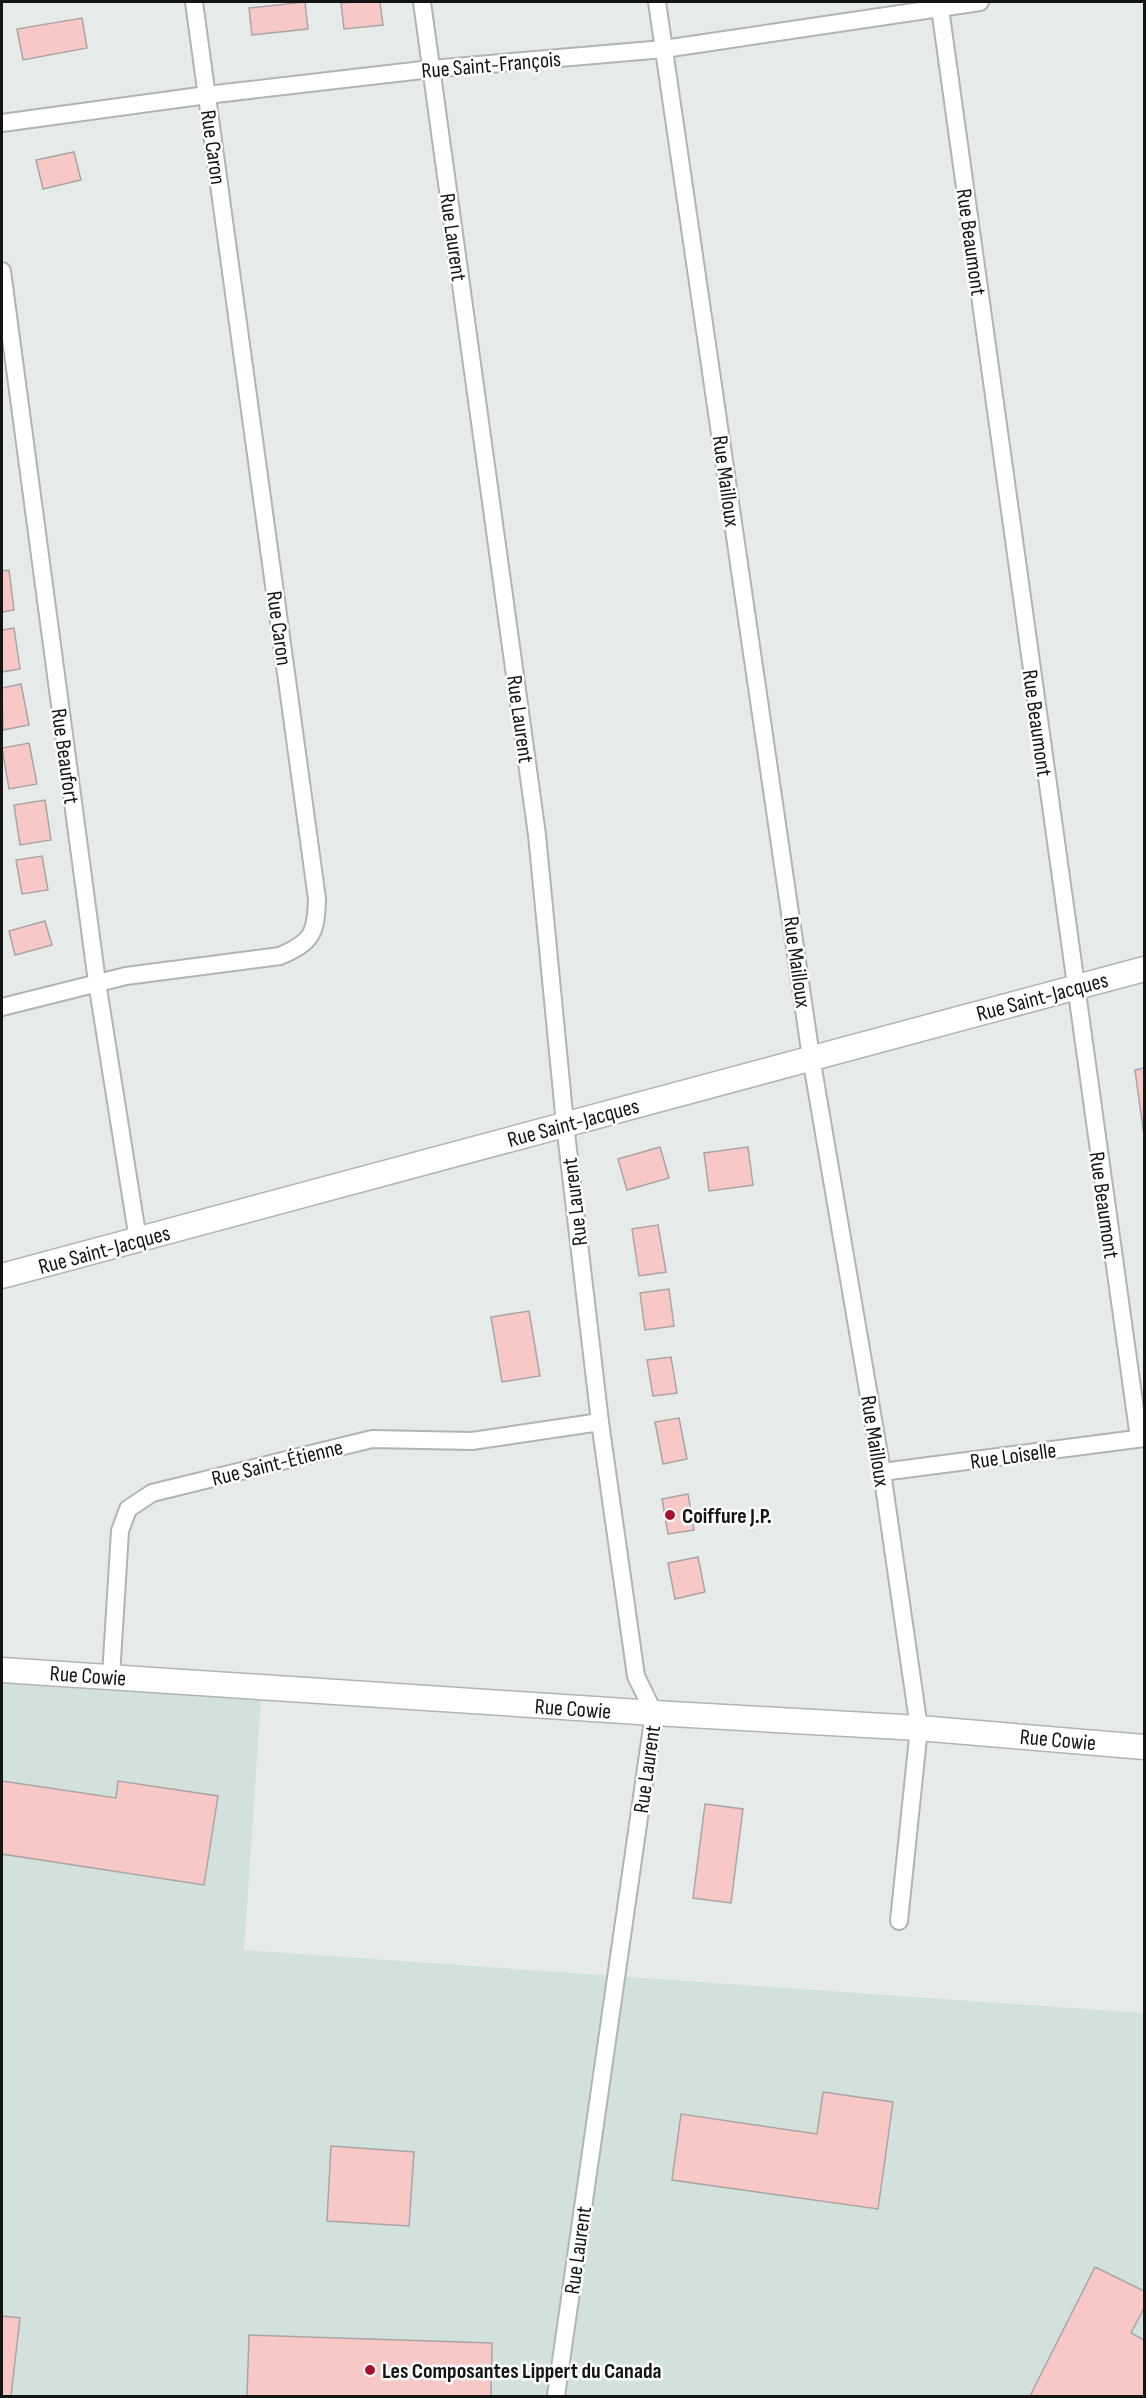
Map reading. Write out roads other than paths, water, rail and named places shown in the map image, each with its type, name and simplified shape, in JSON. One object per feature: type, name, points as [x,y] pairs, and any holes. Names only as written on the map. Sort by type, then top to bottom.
[{"type":"main road","name":"Rue Saint-Jacques","points":[[2,1276],[1144,969]]},
{"type":"main road","name":"Rue Cowie","points":[[2,1670],[919,1728],[1144,1747]]},
{"type":"street","name":"Rue Caron","points":[[2,1007],[126,976],[280,956],[302,946],[316,926],[317,900],[194,2]]},
{"type":"street","name":"Rue Laurent","points":[[422,2],[537,835],[565,1124],[600,1422],[636,1676],[654,1713],[556,2397]]},
{"type":"street","name":"Rue Mailloux","points":[[657,2],[812,1057],[882,1473],[919,1728],[899,1921]]},
{"type":"street","name":"Rue Saint-François","points":[[2,123],[207,95],[431,69],[664,49],[980,2]]},
{"type":"street","name":"Rue Beaumont","points":[[940,8],[1074,987],[1142,1438]]},
{"type":"street","name":"Rue Beaufort","points":[[2,271],[97,982],[138,1240]]},
{"type":"street","name":"Rue Saint-Étienne","points":[[111,1676],[120,1532],[128,1509],[152,1493],[372,1439],[472,1441],[600,1422]]},
{"type":"street","name":"Rue Loiselle","points":[[882,1473],[1142,1438]]},
{"type":"place","name":"Coiffure J.P.","points":[[670,1515]]},
{"type":"place","name":"Les Composantes Lippert du Canada","points":[[370,2370]]}]
